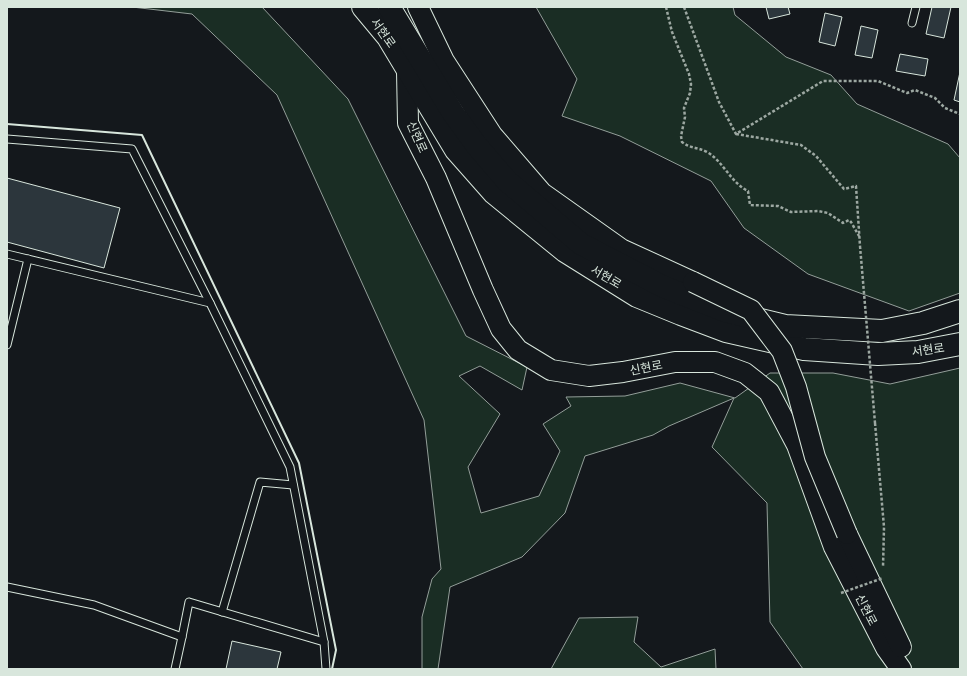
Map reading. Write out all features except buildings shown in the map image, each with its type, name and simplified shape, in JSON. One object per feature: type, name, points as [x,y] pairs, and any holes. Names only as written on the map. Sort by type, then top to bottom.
[{"type":"main road","name":"서현로","points":[[363,7],[388,37],[407,71],[456,150],[494,193],[564,251],[637,296],[726,331],[804,349],[878,354],[918,352],[960,344]]},
{"type":"main road","name":"서현로","points":[[389,7],[453,113],[477,146],[506,181],[581,244],[664,287],[725,310],[785,326],[882,331],[923,323],[960,311]]},
{"type":"main road","name":"신현로","points":[[418,7],[444,61],[492,135],[542,193],[621,249],[751,310],[782,350],[796,387],[815,458],[847,534],[911,669]]},
{"type":"main road","name":"신현로","points":[[407,71],[408,123],[436,178],[501,329],[518,350],[551,370],[589,376],[623,372],[675,362],[715,362],[745,373],[768,392],[797,445],[834,547],[886,648],[901,669]]},
{"type":"lane","points":[[912,23],[916,7]]},
{"type":"lane","points":[[7,139],[132,149],[290,467],[324,642],[326,669]]},
{"type":"lane","points":[[7,254],[210,304]]},
{"type":"lane","points":[[7,345],[28,260]]},
{"type":"lane","points":[[222,612],[260,482],[293,485]]},
{"type":"lane","points":[[7,587],[94,605],[182,637]]},
{"type":"lane","points":[[175,669],[189,602],[324,642]]},
{"type":"path","points":[[666,7],[672,32],[689,74],[691,84],[690,93],[684,108],[685,117],[681,136],[682,142],[688,147],[707,152],[721,165],[741,188],[748,192],[750,205],[778,206],[791,212],[818,211],[828,213],[842,224],[848,220],[851,222],[859,236]]},
{"type":"path","points":[[684,7],[719,102],[736,134]]},
{"type":"path","points":[[736,134],[823,81],[878,81],[907,93],[915,90],[935,98],[945,108],[960,114]]},
{"type":"path","points":[[736,134],[800,145],[816,156],[844,189],[856,186],[884,527],[883,578],[841,593]]},
{"type":"green space","points":[[132,7],[262,7],[348,99],[466,336],[527,367],[522,390],[480,366],[459,376],[500,414],[468,467],[481,513],[539,496],[560,451],[543,424],[571,406],[566,397],[625,396],[680,383],[735,398],[770,373],[833,373],[890,384],[960,368],[960,669],[803,669],[770,622],[767,503],[712,447],[734,398],[669,426],[653,435],[585,456],[565,513],[522,557],[450,587],[438,669],[422,669],[422,617],[432,579],[441,569],[424,420],[277,95],[192,14]]},
{"type":"green space","points":[[536,7],[733,7],[735,15],[786,57],[831,75],[857,104],[948,144],[960,158],[960,293],[909,311],[808,274],[744,228],[711,181],[620,136],[562,116],[577,79]]},
{"type":"green space","points":[[638,617],[634,642],[661,667],[715,649],[716,669],[551,669],[579,618]]},
{"type":"wall","points":[[7,124],[142,135],[299,463],[336,650],[332,669]]}]
